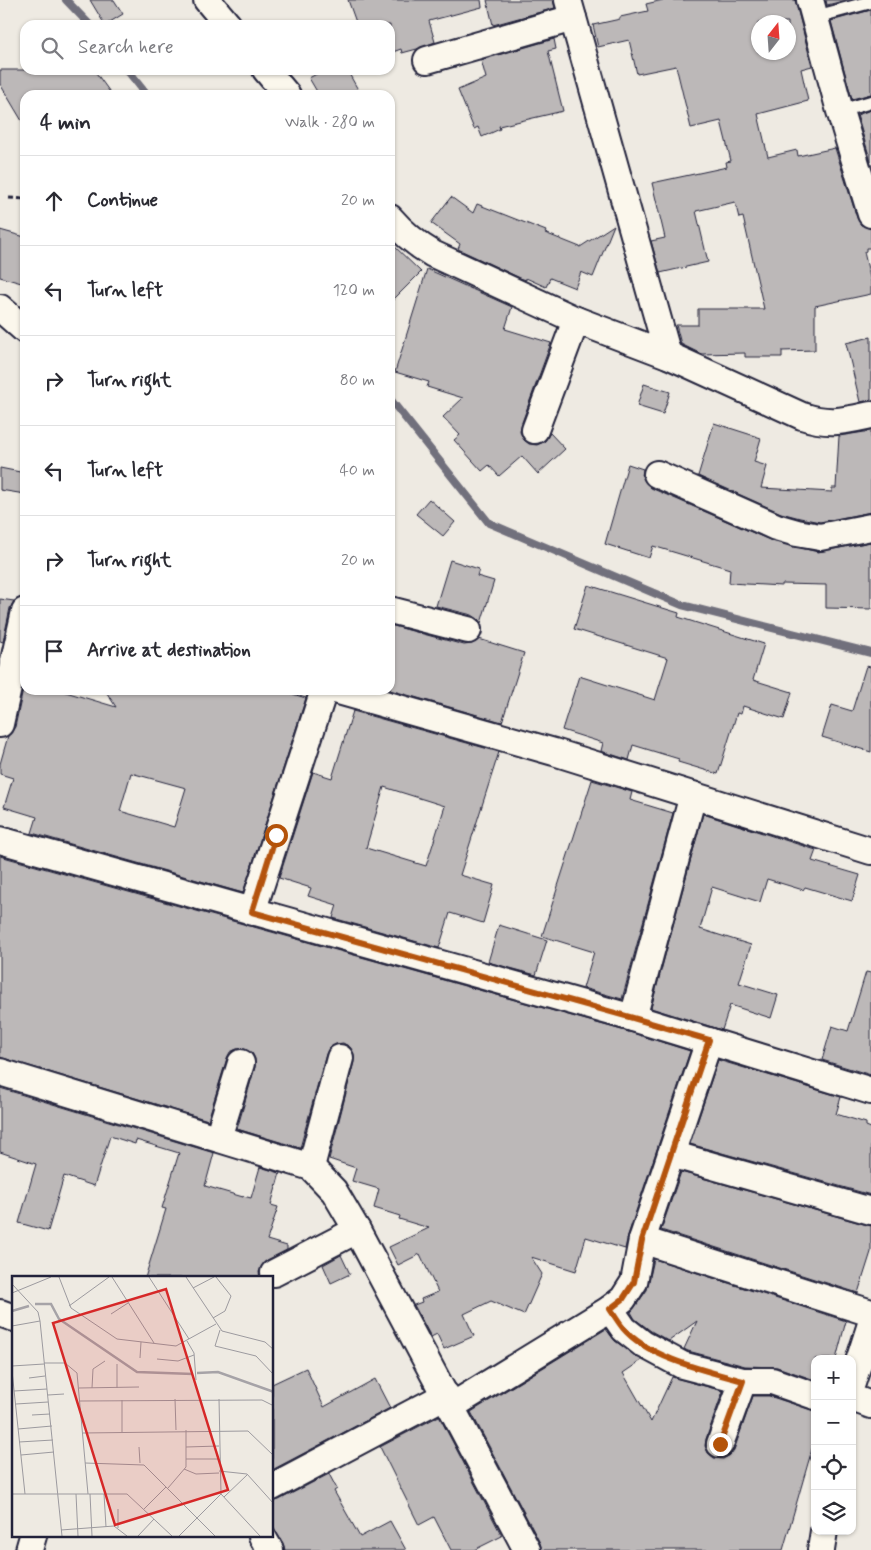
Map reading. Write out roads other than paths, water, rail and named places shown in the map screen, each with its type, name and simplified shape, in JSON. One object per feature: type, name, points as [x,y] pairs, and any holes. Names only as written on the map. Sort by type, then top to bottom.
[{"type":"street","points":[[207,0],[224,20]]},
{"type":"street","points":[[426,60],[570,9],[668,355]]},
{"type":"street","points":[[813,9],[840,110],[870,205]]},
{"type":"street","points":[[270,75],[283,90]]},
{"type":"street","points":[[395,224],[402,232],[426,249],[576,320],[668,355],[802,416],[819,422],[839,422],[871,415]]},
{"type":"street","points":[[0,308],[20,326]]},
{"type":"street","points":[[535,430],[576,320]]},
{"type":"street","points":[[657,474],[776,527],[797,533],[820,537],[871,527]]},
{"type":"street","points":[[395,611],[468,630]]},
{"type":"street","points":[[0,724],[20,634]]},
{"type":"street","points":[[252,912],[322,695]]},
{"type":"street","points":[[353,695],[554,752],[871,851]]},
{"type":"street","points":[[633,1018],[693,795]]},
{"type":"street","points":[[0,840],[633,1018],[871,1091]]},
{"type":"street","points":[[274,1486],[449,1401],[610,1309],[623,1299],[634,1282],[642,1240],[709,1040]]},
{"type":"street","points":[[311,1167],[340,1058]]},
{"type":"street","points":[[218,1138],[241,1063]]},
{"type":"street","points":[[0,1072],[311,1167],[334,1190],[358,1230],[527,1550]]},
{"type":"street","points":[[671,1154],[871,1211]]},
{"type":"street","points":[[274,1272],[358,1230]]},
{"type":"street","points":[[642,1240],[871,1313]]},
{"type":"street","points":[[610,1309],[624,1330],[643,1344],[682,1364],[743,1381],[772,1381],[811,1395]]},
{"type":"street","points":[[0,1313],[12,1317]]},
{"type":"street","points":[[856,1371],[871,1324]]},
{"type":"street","points":[[720,1444],[743,1381]]},
{"type":"street","points":[[856,1399],[871,1405]]},
{"type":"street","points":[[821,1550],[823,1535]]},
{"type":"street","points":[[263,1538],[270,1550]]},
{"type":"lane","points":[[813,9],[871,2]]},
{"type":"lane","points":[[840,110],[871,102]]},
{"type":"waterway","points":[[66,0],[85,20]]},
{"type":"waterway","points":[[131,75],[143,90]]},
{"type":"waterway","points":[[395,405],[489,523],[682,605],[871,653]]}]
